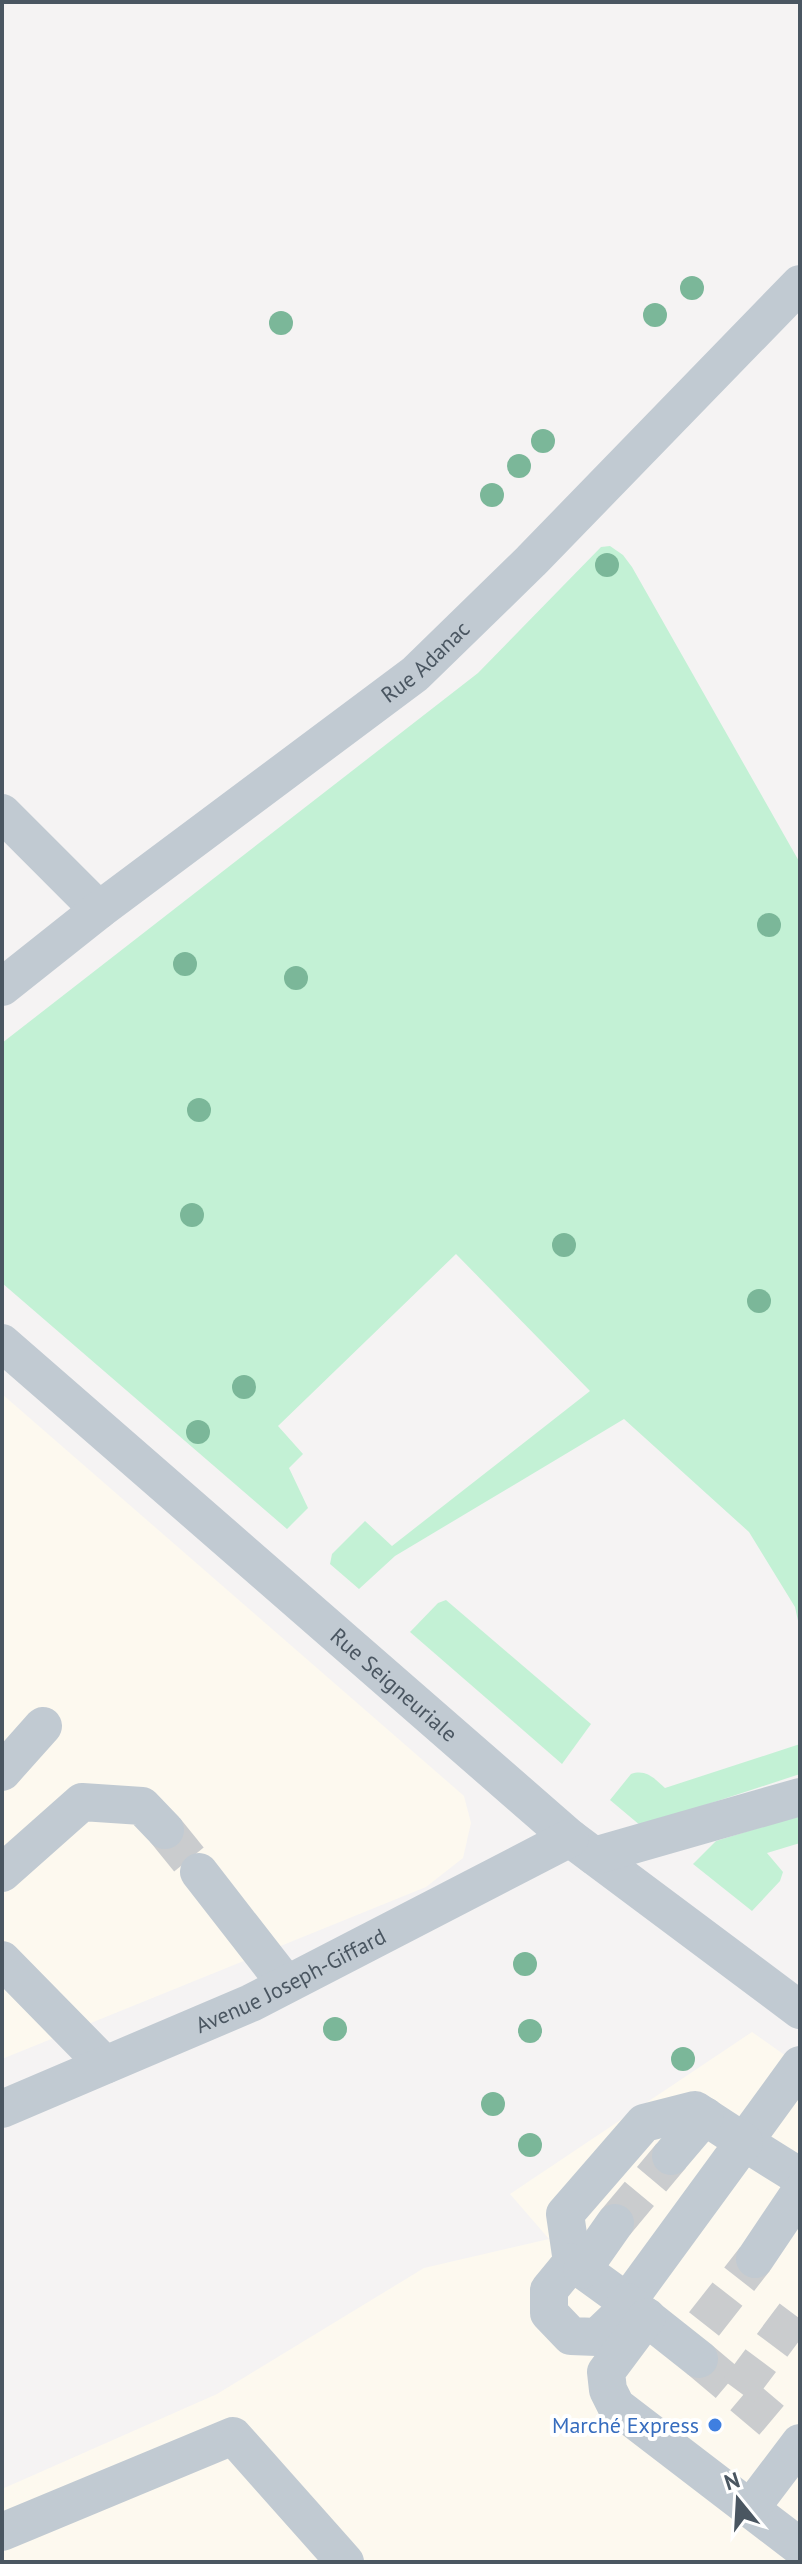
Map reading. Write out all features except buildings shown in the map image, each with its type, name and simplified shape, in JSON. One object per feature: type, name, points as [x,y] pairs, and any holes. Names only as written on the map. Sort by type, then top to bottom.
[{"type":"street","name":"Rue Adanac","points":[[2,987],[99,910],[415,674],[531,561],[800,284]]},
{"type":"street","points":[[2,813],[99,910]]},
{"type":"street","name":"Rue Seigneuriale","points":[[2,1343],[582,1847],[800,2010]]},
{"type":"street","points":[[2,1772],[43,1726]]},
{"type":"street","name":"Avenue Joseph-Giffard","points":[[2,2109],[251,2003],[582,1847],[800,1797]]},
{"type":"street","points":[[2,1873],[82,1802],[142,1806],[165,1830]]},
{"type":"street","points":[[199,1872],[286,1984]]},
{"type":"street","points":[[2,1960],[105,2065]]},
{"type":"street","points":[[800,2065],[744,2142],[637,2310],[606,2372],[608,2390],[616,2406],[800,2547]]},
{"type":"street","points":[[697,2343],[637,2310],[577,2266],[565,2214],[644,2123],[695,2110],[800,2177]]},
{"type":"street","points":[[671,2156],[705,2116]]},
{"type":"street","points":[[755,2259],[800,2192]]},
{"type":"street","points":[[615,2223],[577,2266],[549,2290],[549,2313],[571,2336],[597,2337],[618,2317],[637,2310]]},
{"type":"street","points":[[2,2532],[233,2436],[345,2562]]},
{"type":"street","points":[[750,2509],[794,2439]]},
{"type":"shaded area","points":[[2,1394],[464,1796],[471,1823],[463,1858],[426,1887],[2,2059]]},
{"type":"shaded area","points":[[752,2032],[800,2066],[800,2542],[785,2562],[2,2562],[2,2489],[217,2394],[424,2268],[549,2239],[510,2194]]},
{"type":"green space","points":[[610,546],[623,555],[632,567],[800,863],[800,1630],[795,1607],[749,1532],[624,1419],[395,1556],[359,1589],[330,1564],[332,1554],[365,1521],[392,1546],[590,1391],[456,1254],[278,1426],[303,1454],[289,1468],[308,1508],[287,1529],[2,1283],[2,1043],[478,673],[601,547]]},
{"type":"green space","points":[[446,1600],[591,1724],[562,1764],[410,1632],[438,1603]]},
{"type":"green space","points":[[800,1744],[800,1774],[641,1826],[610,1800],[631,1774],[645,1774],[665,1788]]},
{"type":"green space","points":[[800,1815],[800,1843],[767,1853],[783,1872],[780,1881],[752,1911],[693,1864],[716,1841]]},
{"type":"tunnel","points":[[165,1830],[199,1872]]},
{"type":"tunnel","points":[[615,2223],[671,2156]]},
{"type":"tunnel","points":[[704,2324],[755,2259]]},
{"type":"tunnel","points":[[738,2391],[800,2308]]},
{"type":"tunnel","points":[[699,2359],[783,2430]]},
{"type":"place","name":"Marché Express","points":[[715,2425]]}]
